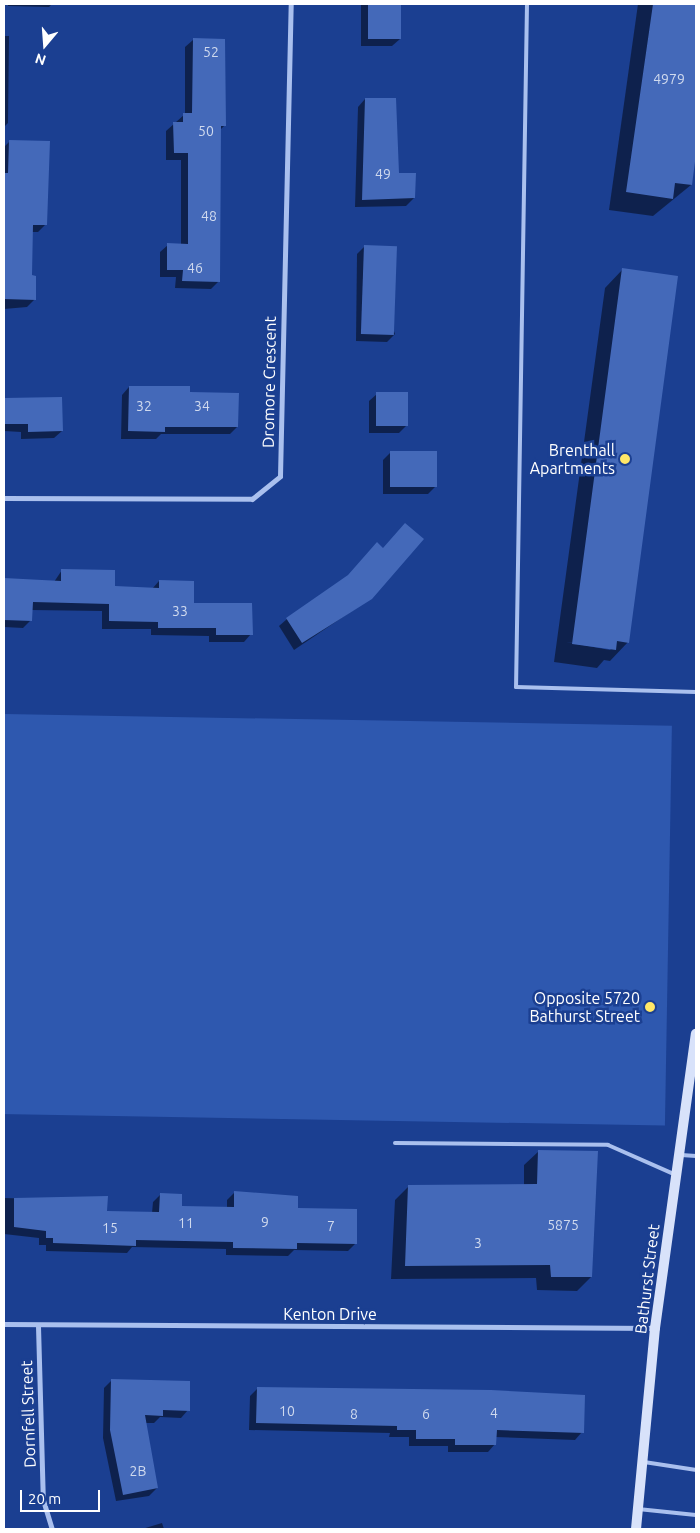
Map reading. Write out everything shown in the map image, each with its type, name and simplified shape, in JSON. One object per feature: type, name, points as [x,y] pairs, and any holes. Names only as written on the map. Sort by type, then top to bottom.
[{"type":"main road","name":"Bathurst Street","points":[[636,1529],[655,1328],[678,1154],[693,1069],[696,1034]]},
{"type":"street","name":"Dromore Crescent","points":[[4,498],[252,499],[280,476],[291,4]]},
{"type":"street","name":"Kenton Drive","points":[[4,1324],[38,1326],[655,1328]]},
{"type":"street","name":"Dornfell Street","points":[[38,1326],[43,1500],[52,1529]]},
{"type":"lane","points":[[527,4],[516,687],[696,692]]},
{"type":"lane","points":[[395,1143],[608,1145],[676,1175]]},
{"type":"lane","points":[[678,1154],[696,1156]]},
{"type":"lane","points":[[642,1462],[696,1470]]},
{"type":"lane","points":[[638,1509],[696,1516]]},
{"type":"shaded area","points":[[4,714],[672,726],[665,1126],[4,1114]]},
{"type":"building","points":[[368,4],[401,4],[401,39],[368,39]]},
{"type":"building","points":[[653,4],[696,4],[696,154],[692,185],[675,183],[673,199],[626,192]]},
{"type":"building","points":[[193,38],[225,39],[226,126],[221,126],[220,282],[182,281],[183,270],[167,270],[167,243],[188,244],[188,153],[174,153],[173,122],[183,122],[183,113],[192,113]]},
{"type":"building","points":[[365,98],[396,98],[399,173],[416,173],[415,198],[362,200]]},
{"type":"building","points":[[9,140],[50,141],[47,225],[33,225],[32,275],[36,276],[36,300],[4,299],[4,173],[8,173]]},
{"type":"building","points":[[364,245],[397,246],[394,335],[361,334]]},
{"type":"building","name":"Brenthall Apartments","points":[[622,268],[678,276],[629,643],[617,641],[616,650],[572,644]]},
{"type":"building","points":[[129,386],[190,386],[190,392],[239,393],[238,427],[165,427],[165,432],[128,431]]},
{"type":"building","points":[[376,392],[408,392],[408,426],[376,426]]},
{"type":"building","points":[[62,397],[63,431],[28,432],[28,424],[4,424],[4,398]]},
{"type":"building","points":[[390,451],[437,451],[437,487],[390,487]]},
{"type":"building","points":[[405,523],[424,539],[372,599],[302,643],[286,618],[348,575],[377,542],[383,548]]},
{"type":"building","points":[[61,569],[115,570],[115,586],[159,588],[159,580],[194,581],[194,603],[252,603],[253,635],[216,635],[216,628],[158,628],[158,622],[109,621],[109,604],[33,602],[32,621],[4,620],[4,578],[61,581]]},
{"type":"building","points":[[538,1150],[598,1151],[592,1277],[551,1277],[550,1265],[405,1266],[408,1185],[537,1184]]},
{"type":"building","points":[[234,1191],[298,1196],[298,1208],[357,1209],[357,1244],[297,1243],[297,1249],[233,1248],[233,1242],[136,1240],[136,1246],[53,1243],[53,1238],[46,1238],[46,1231],[14,1227],[14,1198],[108,1196],[107,1211],[159,1212],[160,1193],[182,1194],[182,1206],[234,1207]]},
{"type":"building","points":[[111,1379],[190,1381],[190,1411],[163,1410],[163,1416],[145,1415],[158,1488],[123,1495],[110,1430]]},
{"type":"building","points":[[257,1387],[491,1390],[585,1395],[584,1433],[497,1430],[496,1445],[455,1445],[455,1439],[416,1439],[416,1430],[397,1430],[397,1426],[256,1423]]},
{"type":"place","name":"Brenthall Apartments","points":[[625,459]]},
{"type":"place","name":"Opposite 5720 Bathurst Street","points":[[650,1007]]}]
